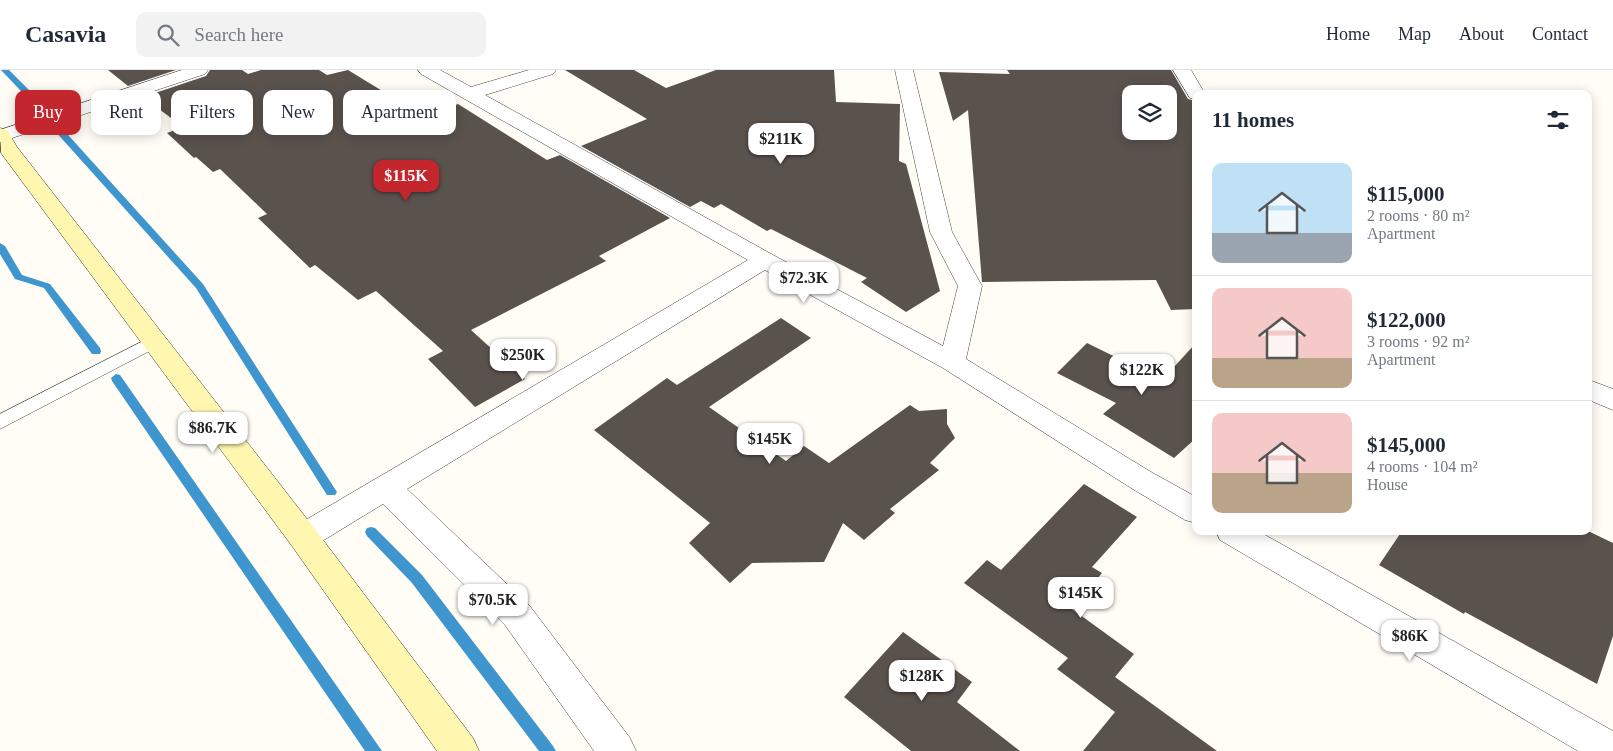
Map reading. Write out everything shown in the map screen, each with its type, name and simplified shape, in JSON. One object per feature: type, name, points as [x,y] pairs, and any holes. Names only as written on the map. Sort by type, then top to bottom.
[{"type":"main road","points":[[0,135],[303,537],[460,751]]},
{"type":"street","points":[[0,135],[199,70]]},
{"type":"street","points":[[427,70],[765,260],[952,362],[1140,480],[1192,510]]},
{"type":"street","points":[[469,94],[547,70]]},
{"type":"street","points":[[904,70],[941,232],[970,286],[952,362]]},
{"type":"street","points":[[1182,70],[1194,90]]},
{"type":"street","points":[[303,537],[765,260]]},
{"type":"street","points":[[1592,390],[1613,400]]},
{"type":"street","points":[[386,488],[517,615],[617,751]]},
{"type":"street","points":[[1238,535],[1613,751]]},
{"type":"lane","points":[[0,422],[155,341]]},
{"type":"building","points":[[108,70],[176,70],[128,86]]},
{"type":"building","points":[[210,70],[242,70],[248,74],[261,70],[319,70],[327,75],[348,70],[381,90],[343,90],[343,135],[456,135],[456,105],[458,104],[547,160],[560,155],[670,218],[599,256],[606,261],[471,330],[525,379],[475,407],[428,359],[443,351],[376,291],[358,300],[315,265],[310,268],[258,218],[267,214],[220,169],[213,172],[196,157],[194,158],[167,133],[171,132],[171,135],[253,135],[253,90],[171,90],[171,118],[161,110],[161,91],[206,76]]},
{"type":"building","points":[[565,70],[634,70],[666,88],[716,70],[834,70],[836,102],[900,104],[899,161],[906,164],[940,291],[906,312],[861,282],[867,278],[771,229],[767,231],[721,204],[714,208],[701,201],[690,207],[581,146],[647,119]]},
{"type":"building","points":[[1007,70],[1171,70],[1188,99],[1192,100],[1192,309],[1171,310],[1156,280],[982,282],[968,110],[953,121],[939,72],[1010,74]]},
{"type":"building","points":[[781,318],[811,338],[709,407],[786,461],[804,446],[829,463],[910,405],[919,411],[947,409],[947,424],[955,438],[930,463],[939,470],[890,509],[895,513],[864,540],[843,523],[824,562],[752,563],[730,583],[689,543],[710,523],[594,430],[667,378],[677,385]]},
{"type":"building","points":[[1087,343],[1162,380],[1192,347],[1192,442],[1174,458],[1103,414],[1116,403],[1057,373]]},
{"type":"building","points":[[1084,484],[1137,517],[1092,567],[1102,573],[1072,609],[1134,654],[1115,677],[1217,751],[1083,751],[1115,712],[1057,669],[1068,658],[964,583],[987,560],[1001,570]]},
{"type":"building","points":[[1592,533],[1613,543],[1613,636],[1597,684],[1465,612],[1464,614],[1379,565],[1399,535],[1592,535]]},
{"type":"building","points":[[903,632],[972,682],[957,702],[1020,751],[911,751],[844,697]]},
{"type":"waterway","points":[[5,70],[24,90]]},
{"type":"waterway","points":[[63,135],[200,286],[331,492]]},
{"type":"waterway","points":[[0,246],[18,277],[47,286],[96,351]]},
{"type":"waterway","points":[[116,378],[374,751]]},
{"type":"waterway","points":[[371,532],[417,579],[548,751]]}]
